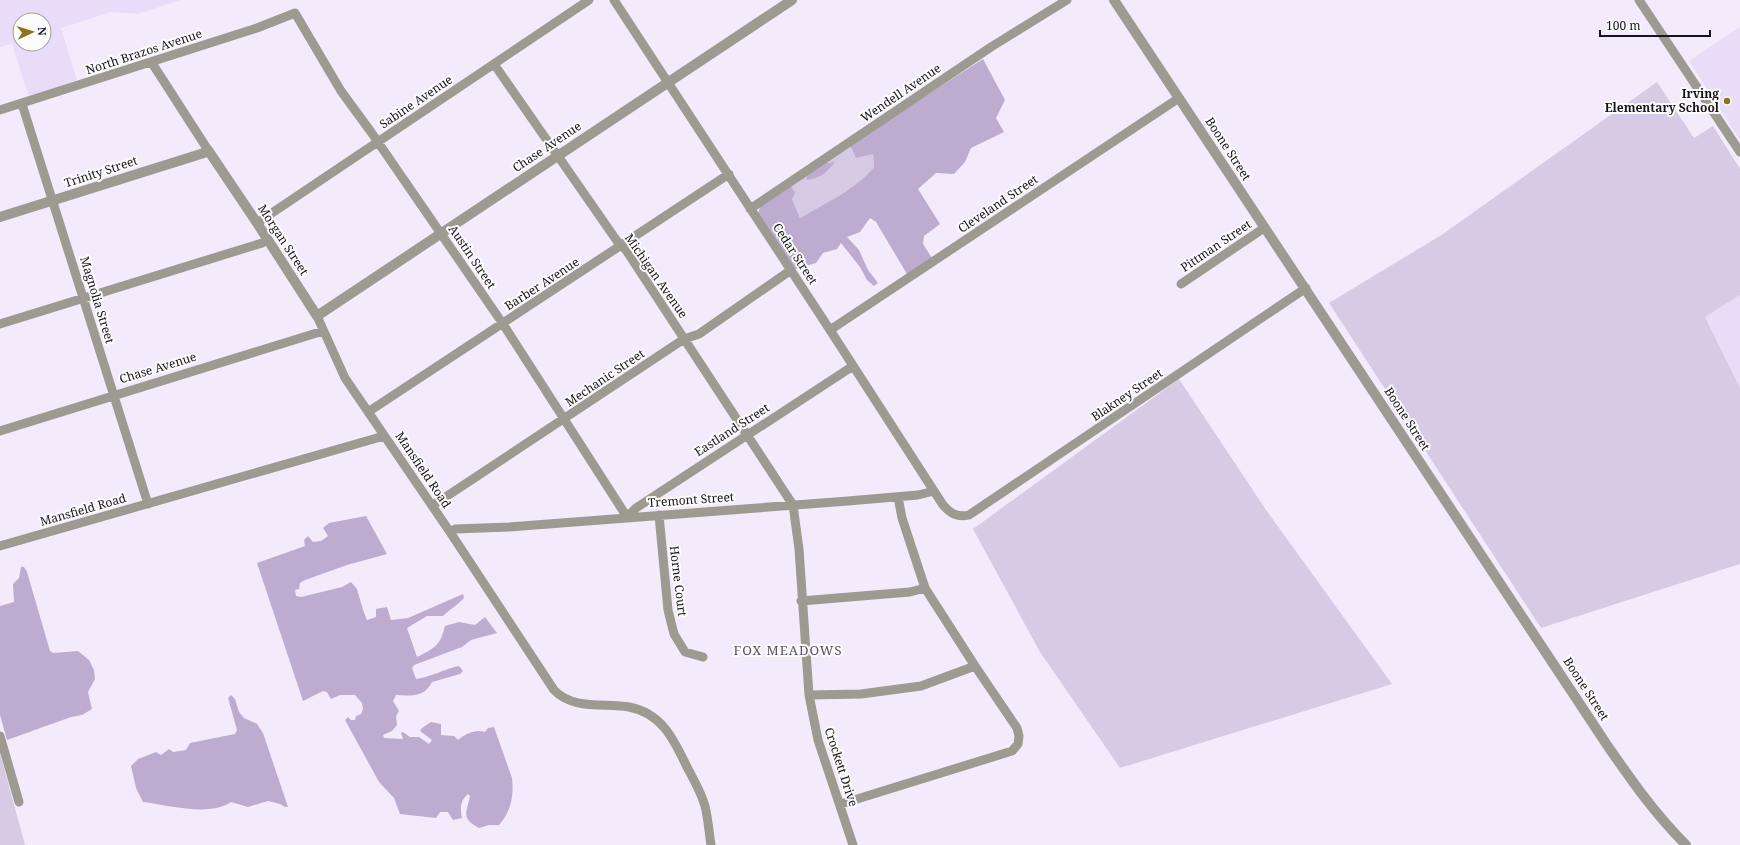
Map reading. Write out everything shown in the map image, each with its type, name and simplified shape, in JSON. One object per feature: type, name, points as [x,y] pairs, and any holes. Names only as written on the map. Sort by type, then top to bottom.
[{"type":"street","name":"Sabine Avenue","points":[[257,223],[589,0]]},
{"type":"street","name":"Cedar Street","points":[[614,0],[934,491],[947,510],[959,516]]},
{"type":"street","name":"Wendell Avenue","points":[[750,208],[991,47],[1066,0]]},
{"type":"street","name":"Boone Street","points":[[1114,0],[1180,98],[1264,228],[1306,288],[1614,756],[1642,796],[1660,818],[1686,845]]},
{"type":"street","points":[[1639,0],[1740,152]]},
{"type":"street","name":"Chase Avenue","points":[[317,316],[790,1]]},
{"type":"street","name":"North Brazos Avenue","points":[[0,110],[256,28],[295,13]]},
{"type":"street","name":"Austin Street","points":[[295,13],[341,91],[442,234],[503,324],[627,517]]},
{"type":"street","name":"Morgan Street","points":[[152,62],[317,316],[345,378],[384,436]]},
{"type":"street","name":"Michigan Avenue","points":[[494,64],[626,250],[793,505]]},
{"type":"street","name":"Cleveland Street","points":[[830,330],[1180,98]]},
{"type":"street","name":"Magnolia Street","points":[[22,104],[148,504]]},
{"type":"street","name":"Trinity Street","points":[[0,217],[204,153],[208,150]]},
{"type":"street","name":"Barber Avenue","points":[[368,412],[622,246],[728,174]]},
{"type":"street","name":"Pittman Street","points":[[1181,284],[1264,228]]},
{"type":"street","points":[[0,324],[268,240]]},
{"type":"street","name":"Mechanic Street","points":[[432,506],[684,339],[699,334],[790,270]]},
{"type":"street","name":"Blakney Street","points":[[959,516],[969,515],[1306,288]]},
{"type":"street","name":"Chase Avenue","points":[[0,431],[323,331]]},
{"type":"street","name":"Eastland Street","points":[[627,517],[636,508],[853,366]]},
{"type":"street","name":"Mansfield Road","points":[[0,546],[384,436],[450,532],[550,685],[558,694],[577,703],[627,707],[648,713],[667,730],[696,784],[705,807],[711,845]]},
{"type":"street","name":"Tremont Street","points":[[450,532],[455,529],[509,527],[898,497],[918,495],[934,491]]},
{"type":"street","points":[[841,804],[1012,751],[1018,744],[1019,736],[1017,728],[925,588],[902,518],[898,497]]},
{"type":"street","name":"Crockett Drive","points":[[793,505],[799,549],[809,695],[818,740],[841,804],[853,845]]},
{"type":"street","name":"Horne Court","points":[[659,515],[668,610],[674,634],[685,652],[703,657]]},
{"type":"street","points":[[802,601],[910,592],[925,588]]},
{"type":"street","points":[[809,695],[861,694],[921,686],[975,666]]},
{"type":"street","points":[[0,736],[4,764],[19,802]]},
{"type":"shaded area","points":[[0,0],[181,0],[138,14],[111,12],[61,28],[77,80],[29,97],[15,52],[52,52],[52,12],[12,12],[12,44],[0,47]]},
{"type":"shaded area","name":"Irving Elementary School","points":[[1740,27],[1740,140],[1689,61]]},
{"type":"shaded area","points":[[983,59],[1005,100],[996,118],[1004,132],[971,148],[965,162],[954,174],[936,173],[918,189],[940,224],[924,236],[923,244],[932,258],[907,274],[876,222],[870,218],[860,232],[847,237],[859,250],[868,270],[878,283],[874,286],[867,280],[860,267],[841,243],[837,249],[823,253],[816,263],[795,269],[758,214],[760,207],[791,186],[795,193],[792,199],[800,218],[849,189],[858,183],[874,167],[873,154],[856,158],[850,145]]},
{"type":"shaded area","points":[[1657,82],[1694,138],[1713,126],[1740,169],[1740,295],[1705,317],[1740,388],[1740,564],[1541,628],[1329,303],[1443,234]]},
{"type":"shaded area","points":[[850,145],[873,154],[874,167],[849,190],[800,218],[792,199],[791,186],[807,175],[806,180],[834,162],[825,163]]},
{"type":"shaded area","points":[[835,162],[822,175],[806,180],[807,175],[825,163]]},
{"type":"shaded area","points":[[1740,295],[1740,388],[1705,317]]},
{"type":"shaded area","points":[[1179,379],[1266,510],[1392,684],[1120,768],[1040,652],[973,529]]},
{"type":"shaded area","points":[[366,516],[387,554],[347,565],[305,580],[300,583],[299,589],[295,590],[296,596],[301,597],[342,587],[351,582],[357,589],[367,620],[376,617],[376,609],[387,607],[391,620],[408,618],[463,594],[464,598],[443,616],[427,616],[407,628],[417,657],[436,646],[441,638],[445,626],[459,622],[475,625],[485,617],[497,633],[471,640],[462,647],[414,665],[412,668],[416,679],[427,677],[459,666],[463,671],[460,674],[432,682],[426,690],[421,693],[407,696],[396,695],[393,701],[399,711],[396,716],[397,725],[392,731],[383,735],[384,738],[403,739],[401,733],[403,732],[410,737],[419,737],[429,744],[432,740],[420,731],[431,722],[441,724],[441,735],[454,736],[458,740],[471,733],[478,731],[485,732],[488,728],[494,727],[512,778],[513,785],[509,809],[499,825],[489,825],[479,828],[469,821],[466,814],[470,796],[468,794],[463,799],[461,805],[462,818],[453,820],[448,812],[440,812],[436,818],[400,814],[394,798],[379,782],[345,720],[348,717],[351,720],[355,720],[356,716],[361,714],[363,709],[362,703],[355,695],[340,695],[331,699],[327,692],[323,691],[303,701],[257,563],[305,546],[304,540],[308,536],[313,542],[321,541],[328,536],[323,528],[329,523]]},
{"type":"shaded area","points":[[21,567],[24,567],[27,572],[50,651],[53,653],[78,651],[89,660],[94,670],[95,679],[88,692],[92,709],[82,715],[71,717],[7,740],[0,715],[0,606],[14,602],[13,584],[19,578]]},
{"type":"shaded area","points":[[231,695],[235,699],[239,712],[244,718],[257,724],[263,733],[288,807],[268,801],[248,807],[231,802],[212,809],[188,809],[143,802],[136,788],[131,766],[138,759],[156,752],[161,755],[169,749],[173,752],[186,750],[190,743],[235,734],[237,730],[228,698]]},
{"type":"shaded area","points":[[0,753],[25,845],[0,845]]},
{"type":"place","name":"Irving Elementary School","points":[[1727,101]]},
{"type":"district","name":"FOX MEADOWS","points":[[788,650]]}]
